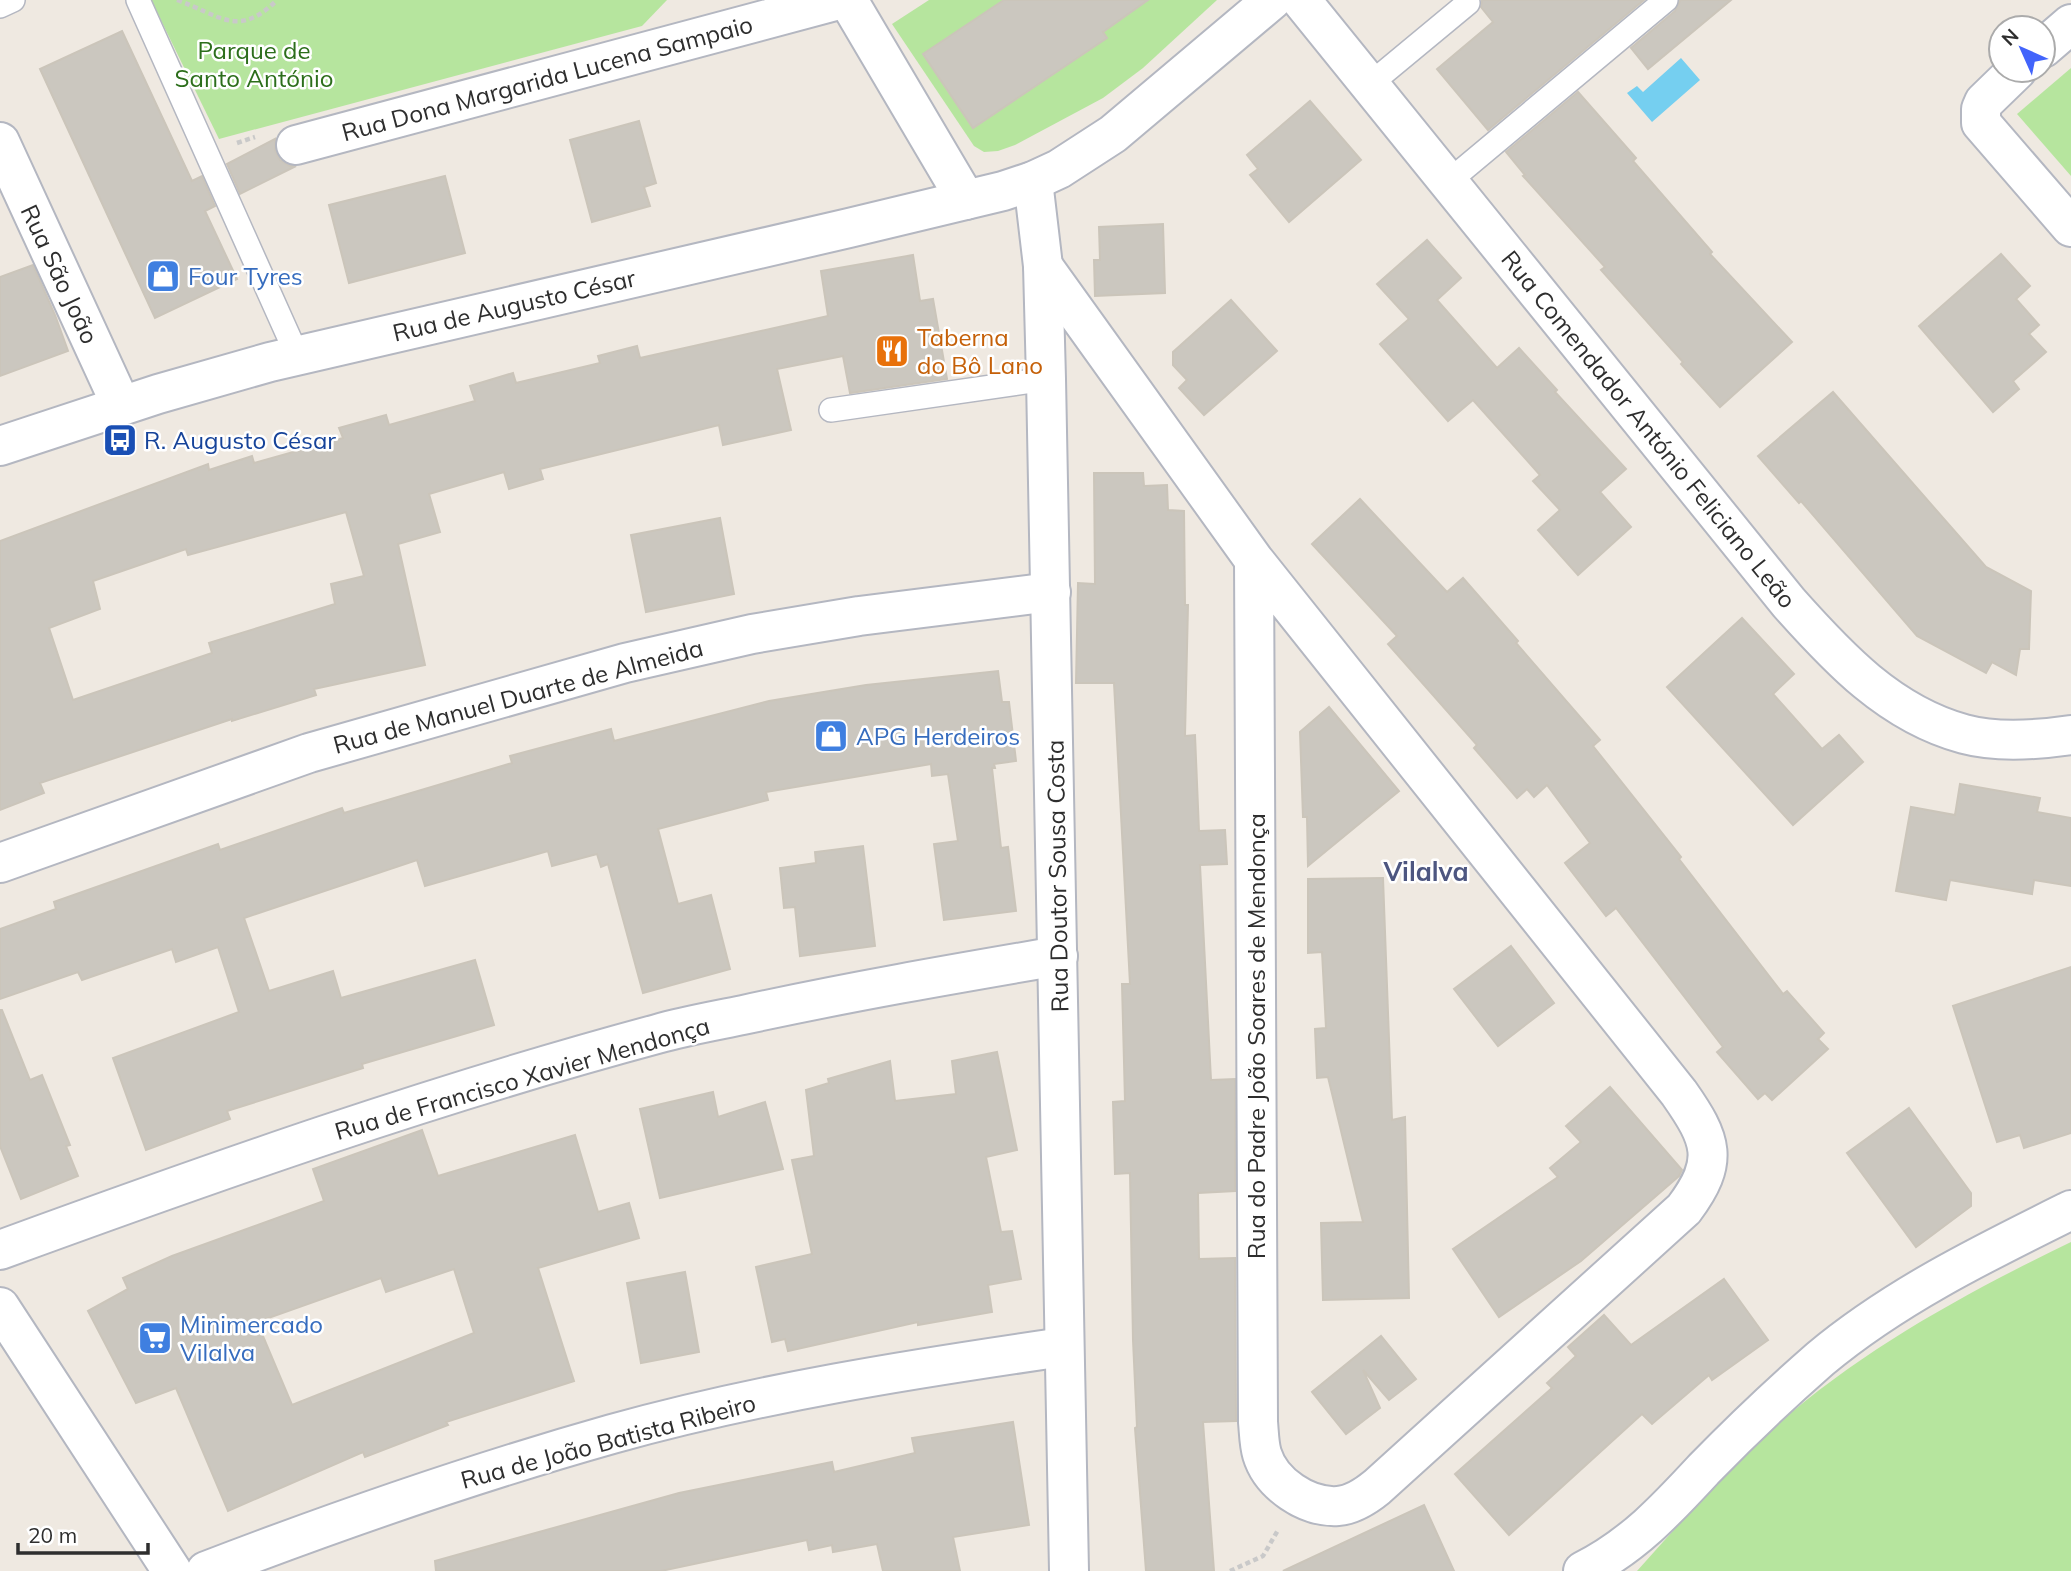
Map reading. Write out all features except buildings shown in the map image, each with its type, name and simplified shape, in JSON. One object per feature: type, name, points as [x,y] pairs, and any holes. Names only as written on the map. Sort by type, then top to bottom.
[{"type":"street","name":"Rua Dona Margarida Lucena Sampaio","points":[[296,145],[839,0]]},
{"type":"street","points":[[848,0],[966,200]]},
{"type":"street","name":"Rua de Augusto César","points":[[0,446],[188,384],[297,355],[966,200],[1033,181],[1059,169],[1113,134],[1272,0]]},
{"type":"street","name":"Rua Comendador António Feliciano Leão","points":[[1301,0],[1789,603],[1860,678],[1927,720],[1964,734],[2003,739],[2071,735]]},
{"type":"street","points":[[2057,36],[2071,24]]},
{"type":"street","points":[[2003,84],[1984,102],[1981,122],[2071,227]]},
{"type":"street","name":"Rua São João","points":[[0,142],[121,405]]},
{"type":"street","name":"Rua Doutor Sousa Costa","points":[[1033,181],[1043,266],[1046,379],[1069,1571]]},
{"type":"street","points":[[1043,266],[1254,560]]},
{"type":"street","name":"Rua do Padre João Soares de Mendonça","points":[[1254,560],[1679,1093],[1695,1116],[1707,1141],[1709,1164],[1698,1190],[1684,1209],[1377,1487],[1361,1499],[1339,1506],[1318,1504],[1283,1485],[1270,1471],[1261,1453],[1258,1422],[1254,560]]},
{"type":"street","name":"Rua de Manuel Duarte de Almeida","points":[[0,863],[309,753],[625,663],[765,632],[859,616],[1051,592]]},
{"type":"street","name":"Rua de Francisco Xavier Mendonça","points":[[0,1250],[193,1179],[367,1121],[659,1033],[852,990],[1058,956]]},
{"type":"street","points":[[1583,1571],[1605,1560],[1636,1538],[1760,1415],[1853,1333],[1940,1278],[2071,1210]]},
{"type":"street","points":[[0,1307],[172,1571]]},
{"type":"street","name":"Rua de João Batista Ribeiro","points":[[206,1571],[341,1520],[613,1434],[751,1400],[884,1374],[1063,1347]]},
{"type":"lane","points":[[0,6],[13,0]]},
{"type":"lane","points":[[138,0],[297,355]]},
{"type":"lane","points":[[1448,182],[1666,0]]},
{"type":"lane","points":[[1369,85],[1468,3]]},
{"type":"lane","points":[[831,410],[1046,379]]},
{"type":"path","points":[[177,0],[236,22],[248,21],[260,15],[277,0]]},
{"type":"path","points":[[1230,1571],[1263,1556]]},
{"type":"green space","name":"Parque de Santo António","points":[[151,0],[667,0],[642,26],[219,139]]},
{"type":"green space","points":[[929,0],[1217,0],[1143,68],[1103,98],[1015,145],[998,151],[984,152],[974,146],[892,24]]},
{"type":"green space","points":[[2071,68],[2071,176],[2017,114],[2052,84],[2057,84],[2057,80]]},
{"type":"green space","points":[[2071,1242],[2071,1571],[1637,1571],[1740,1459],[1810,1397],[1918,1323]]},
{"type":"water","points":[[1681,58],[1700,80],[1652,122],[1627,93],[1637,86],[1643,92]]},
{"type":"place","name":"Four Tyres","points":[[163,276]]},
{"type":"place","name":"Taberna do Bô Lano","points":[[892,351]]},
{"type":"place","name":"R. Augusto César","points":[[120,440]]},
{"type":"place","name":"APG Herdeiros","points":[[831,736]]},
{"type":"place","name":"Minimercado Vilalva","points":[[155,1338]]},
{"type":"district","name":"Vilalva","points":[[1426,871]]}]
